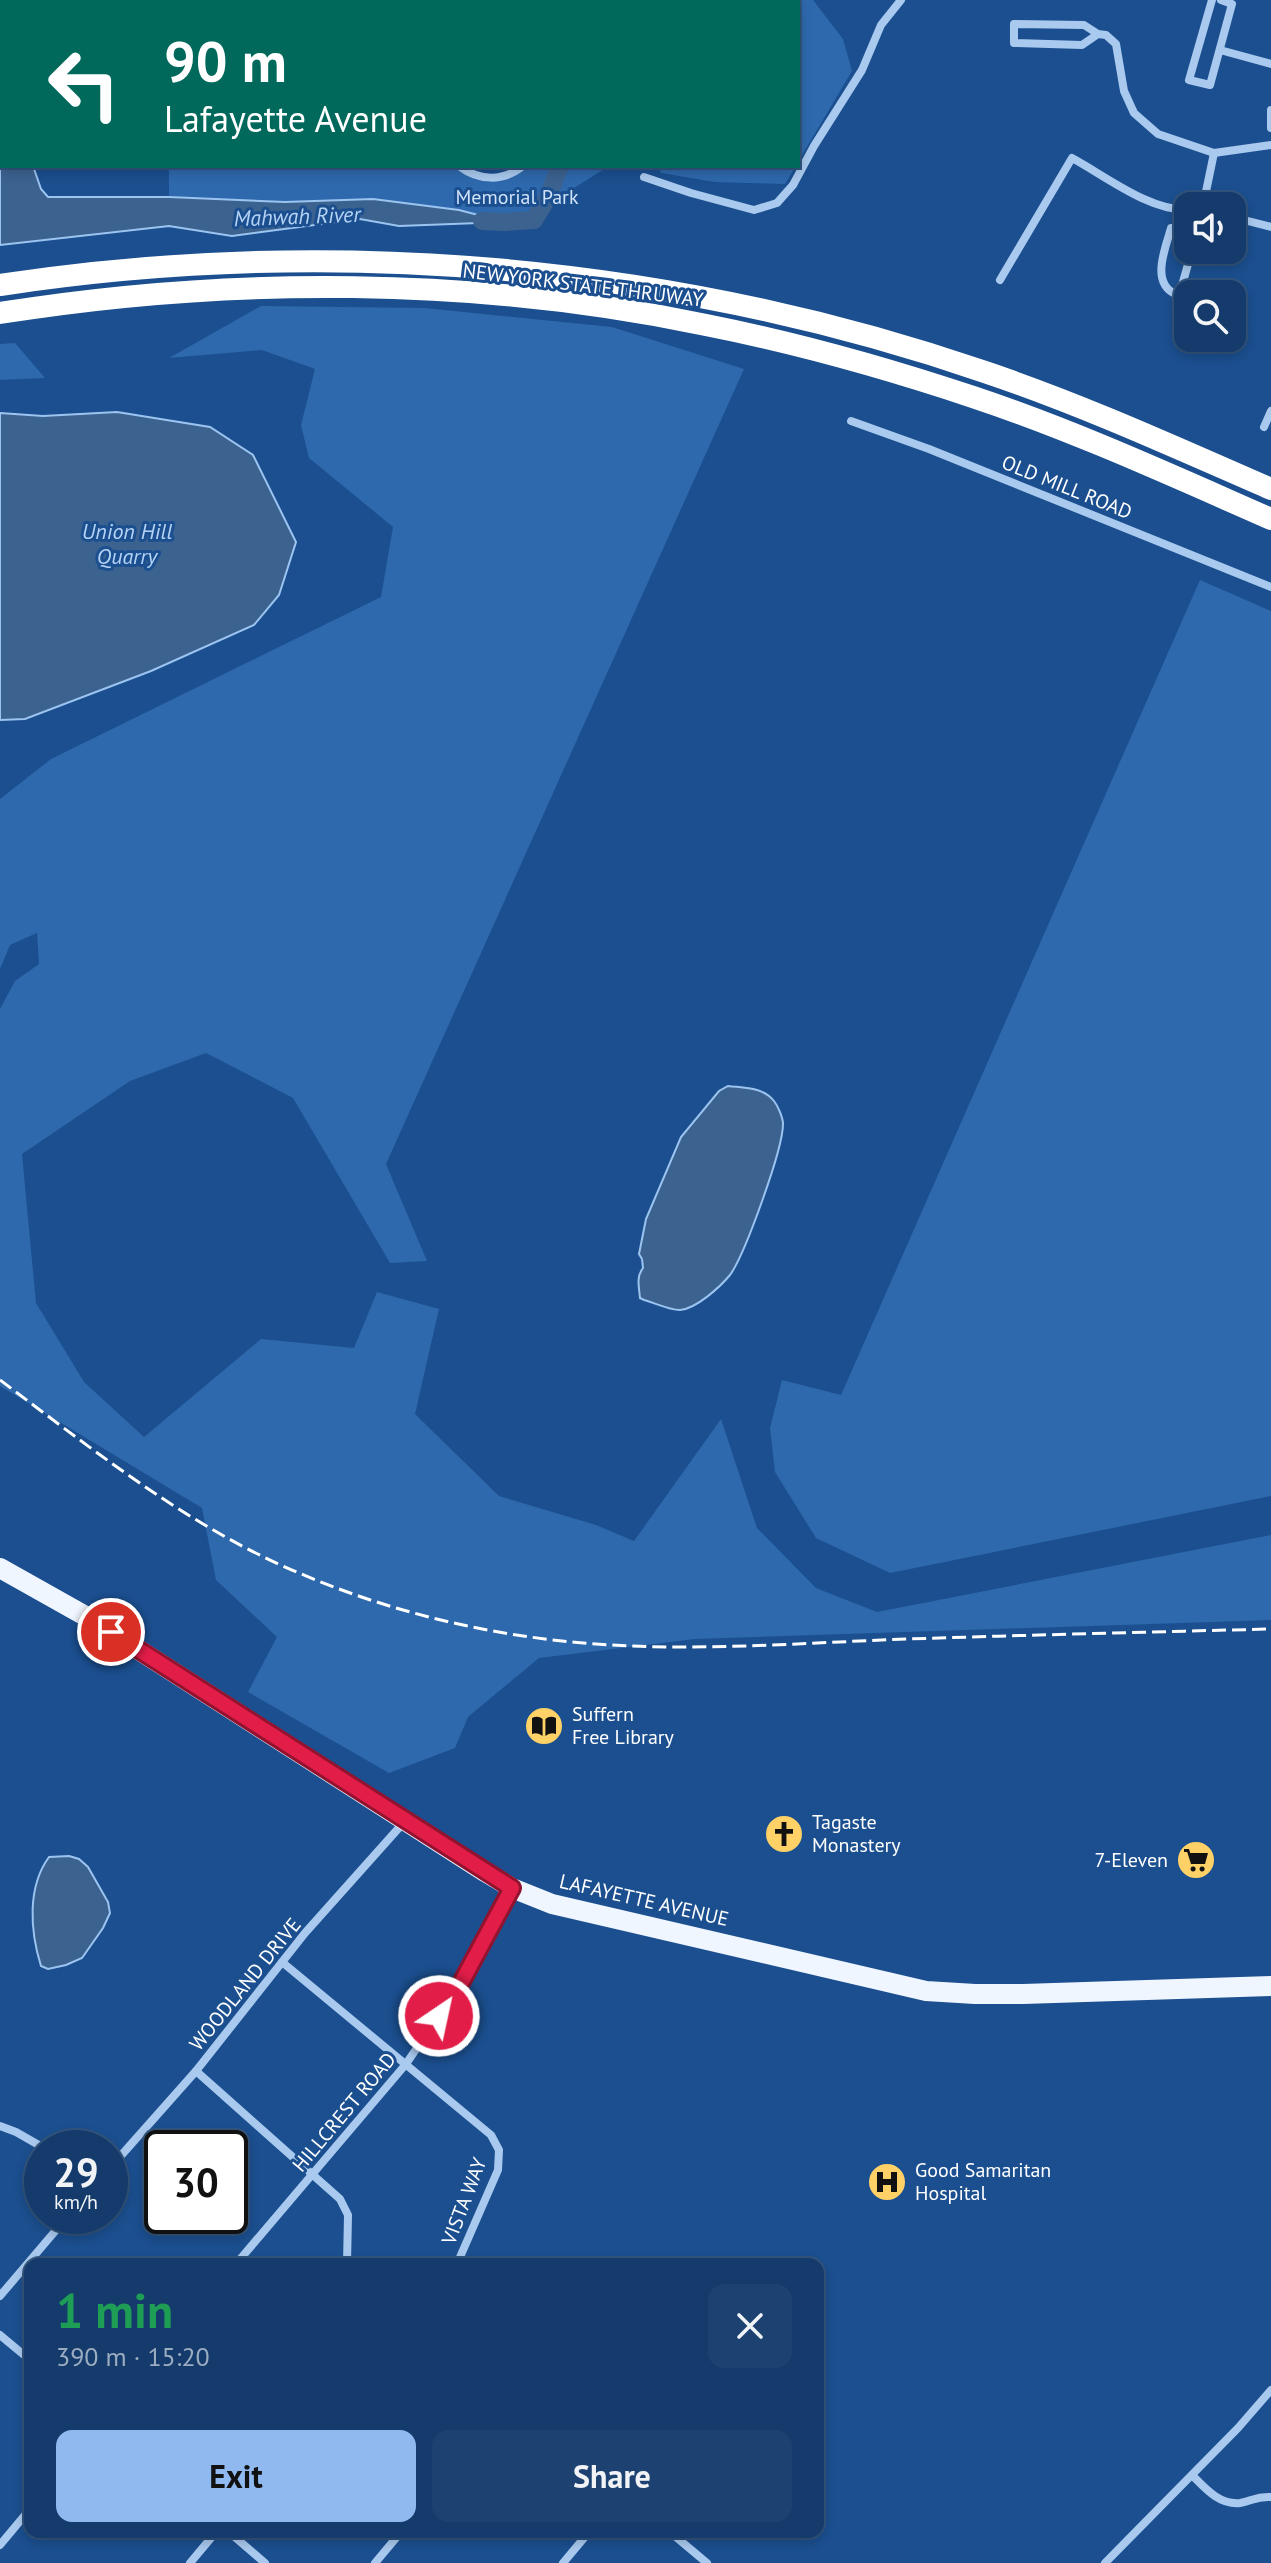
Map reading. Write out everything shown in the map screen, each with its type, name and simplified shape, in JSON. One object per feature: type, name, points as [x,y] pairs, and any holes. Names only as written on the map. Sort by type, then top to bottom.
[{"type":"highway","name":"NEW YORK STATE THRUWAY","points":[[0,285],[193,264],[307,261],[481,268],[652,288],[764,310],[931,354],[1038,390],[1271,489]]},
{"type":"highway","name":"NEW YORK STATE THRUWAY","points":[[0,313],[137,295],[308,288],[479,294],[648,315],[717,327],[814,350],[976,398],[1083,438],[1271,519]]},
{"type":"main road","name":"LAFAYETTE AVENUE","points":[[0,1568],[89,1618],[512,1888],[552,1904],[926,1991],[1011,1994],[1271,1986]]},
{"type":"street","points":[[644,177],[754,210],[777,203],[793,185],[862,70],[881,25],[901,0]]},
{"type":"street","points":[[1212,0],[1189,80],[1210,85],[1232,4],[1221,0]]},
{"type":"street","points":[[1098,34],[1082,45],[1014,43],[1014,24],[1084,25],[1098,34],[1106,35],[1116,44],[1124,91],[1134,113],[1158,134],[1214,153],[1271,145]]},
{"type":"street","points":[[1220,50],[1271,64]]},
{"type":"street","points":[[1271,110],[1271,128]]},
{"type":"street","points":[[1206,192],[1214,153]]},
{"type":"street","points":[[1000,280],[1072,158],[1153,204],[1174,209]]},
{"type":"street","points":[[462,168],[488,179],[506,177],[520,168]]},
{"type":"street","points":[[1246,221],[1271,227]]},
{"type":"street","points":[[1174,228],[1171,228],[1161,273],[1169,291],[1175,294],[1181,289],[1188,264]]},
{"type":"street","points":[[1264,427],[1271,411]]},
{"type":"street","name":"OLD MILL ROAD","points":[[851,421],[929,449],[1271,587]]},
{"type":"street","name":"WOODLAND DRIVE","points":[[128,2148],[196,2071],[282,1962],[406,1820]]},
{"type":"street","name":"HILLCREST ROAD","points":[[241,2258],[406,2064],[461,1983],[512,1888]]},
{"type":"street","name":"VISTA WAY","points":[[282,1962],[491,2135],[499,2150],[498,2170],[460,2258]]},
{"type":"street","points":[[196,2071],[340,2199],[348,2215],[347,2258]]},
{"type":"street","points":[[0,2126],[24,2138]]},
{"type":"street","points":[[32,2258],[53,2234]]},
{"type":"street","points":[[0,2296],[24,2268]]},
{"type":"street","points":[[0,2335],[24,2355]]},
{"type":"street","points":[[1105,2563],[1238,2428],[1271,2390]]},
{"type":"street","points":[[1192,2475],[1215,2497],[1230,2502],[1242,2503],[1258,2496],[1271,2497]]},
{"type":"street","points":[[0,2545],[24,2516]]},
{"type":"street","points":[[190,2563],[211,2538]]},
{"type":"street","points":[[236,2538],[265,2563]]},
{"type":"street","points":[[375,2563],[396,2538]]},
{"type":"street","points":[[563,2563],[584,2538]]},
{"type":"street","points":[[677,2538],[707,2563]]},
{"type":"green space","points":[[800,0],[813,0],[843,39],[852,71],[800,159]]},
{"type":"green space","name":"Memorial Park","points":[[169,168],[463,168],[488,179],[518,168],[550,168],[557,175],[534,220],[505,222],[459,210],[373,199],[285,202],[169,197]]},
{"type":"green space","points":[[565,168],[606,168],[555,200]]},
{"type":"green space","points":[[659,168],[795,168],[785,184],[715,182],[661,173]]},
{"type":"green space","points":[[261,306],[425,308],[612,327],[744,369],[386,1164],[427,1261],[390,1263],[293,1098],[206,1053],[130,1081],[22,1154],[36,1303],[84,1382],[144,1437],[261,1339],[354,1348],[377,1292],[439,1309],[415,1414],[499,1496],[596,1525],[634,1541],[721,1419],[757,1528],[816,1588],[877,1612],[1271,1535],[1271,1620],[695,1639],[539,1658],[468,1717],[455,1748],[389,1773],[248,1692],[277,1637],[216,1580],[202,1508],[0,1386],[0,1009],[15,981],[39,964],[37,933],[10,945],[0,969],[0,799],[51,759],[381,597],[393,527],[309,458],[301,425],[315,369],[262,350],[169,358]]},
{"type":"green space","points":[[15,343],[45,378],[0,380],[0,344]]},
{"type":"green space","points":[[1200,580],[1271,611],[1271,1496],[890,1573],[816,1538],[775,1472],[770,1428],[782,1380],[841,1395]]},
{"type":"water","points":[[0,168],[34,168],[41,189],[48,197],[169,197],[285,202],[373,199],[459,210],[505,222],[399,226],[360,219],[232,236],[169,226],[0,245]]},
{"type":"water","name":"Union Hill Quarry","points":[[117,412],[210,427],[253,455],[296,542],[279,595],[254,625],[151,671],[25,719],[0,720],[0,413],[43,416]]},
{"type":"water","points":[[728,1086],[759,1091],[774,1101],[783,1124],[777,1155],[753,1225],[730,1275],[700,1302],[686,1309],[671,1309],[640,1298],[639,1279],[643,1268],[639,1254],[646,1219],[681,1137],[719,1091]]},
{"type":"water","points":[[49,1857],[79,1859],[88,1867],[108,1902],[110,1913],[82,1958],[48,1969],[41,1966],[35,1938],[34,1895]]},
{"type":"waterway","name":"Mahwah River","points":[[482,221],[534,220],[548,197],[559,168]]},
{"type":"railway","points":[[0,1380],[144,1486],[258,1554],[365,1598],[433,1618],[502,1633],[572,1642],[698,1647],[1271,1629]]},
{"type":"place","name":"Suffern Free Library","points":[[544,1726]]},
{"type":"place","name":"Tagaste Monastery","points":[[784,1834]]},
{"type":"place","name":"7-Eleven","points":[[1196,1860]]},
{"type":"place","name":"Good Samaritan Hospital","points":[[887,2182]]},
{"type":"route","points":[[111,1632],[512,1888],[461,1983],[439,2016]]}]
